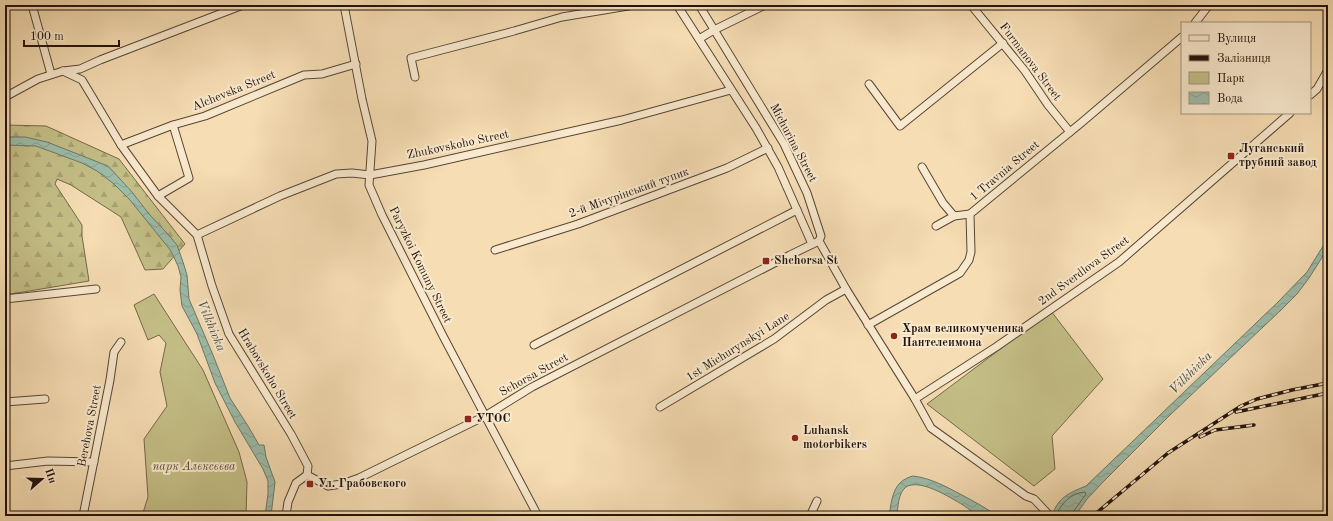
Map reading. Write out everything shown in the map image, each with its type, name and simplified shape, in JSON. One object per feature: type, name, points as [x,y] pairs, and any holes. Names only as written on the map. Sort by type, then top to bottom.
[{"type":"street","points":[[32,5],[51,74]]},
{"type":"street","points":[[5,97],[38,79],[63,71],[80,69],[243,5]]},
{"type":"street","name":"Paryzkoi Komuny Street","points":[[344,5],[362,99],[372,140],[369,185],[382,215],[443,336],[538,516]]},
{"type":"street","points":[[415,77],[411,58],[562,17],[634,5]]},
{"type":"street","name":"Michurina Street","points":[[677,5],[756,128],[778,167],[797,210],[915,399],[931,428],[1026,496],[1034,499],[1050,516]]},
{"type":"street","name":"Michurina Street","points":[[699,5],[784,144],[807,193],[820,236],[816,242]]},
{"type":"street","points":[[699,39],[765,5]]},
{"type":"street","name":"Furmanova Street","points":[[971,5],[1025,71],[1048,105],[1070,132]]},
{"type":"street","points":[[1196,22],[1209,5]]},
{"type":"street","name":"1 Travnia Street","points":[[868,325],[960,273],[969,260],[971,252],[970,214],[1070,132],[1181,37]]},
{"type":"street","points":[[869,84],[900,126],[1002,43]]},
{"type":"street","name":"Alchevska Street","points":[[121,145],[173,125],[205,116],[304,75],[322,74],[356,64]]},
{"type":"street","points":[[1311,94],[1317,89],[1328,70]]},
{"type":"street","name":"Hrabovskoho Street","points":[[63,71],[82,80],[121,145],[158,196],[197,235],[212,286],[229,334],[291,434],[308,466],[307,476]]},
{"type":"street","name":"Zhukovskoho Street","points":[[197,235],[280,196],[336,174],[352,173],[370,175],[424,165],[622,120],[731,90]]},
{"type":"street","name":"2nd Sverdlova Street","points":[[915,399],[996,347],[1119,262],[1289,114]]},
{"type":"street","points":[[158,196],[189,178],[173,125]]},
{"type":"street","name":"2-й Мічурінський тупик","points":[[495,250],[585,222],[727,168],[768,148]]},
{"type":"street","points":[[922,167],[943,203],[954,216]]},
{"type":"street","points":[[534,345],[797,210]]},
{"type":"street","points":[[936,226],[954,216],[970,214]]},
{"type":"street","name":"Schorsa Street","points":[[307,476],[328,486],[342,484],[359,478],[485,416],[532,387],[816,242]]},
{"type":"street","points":[[5,299],[96,289]]},
{"type":"street","name":"1st Michurynskyi Lane","points":[[660,407],[774,339],[826,300],[846,289]]},
{"type":"street","name":"Berehova Street","points":[[83,516],[110,380],[114,352],[121,342]]},
{"type":"street","points":[[5,402],[45,399]]},
{"type":"street","points":[[5,466],[48,462],[94,462]]},
{"type":"street","points":[[286,516],[288,502],[296,482],[307,476]]},
{"type":"street","points":[[810,516],[817,500]]},
{"type":"green space","points":[[5,125],[46,126],[119,159],[185,244],[163,269],[145,270],[121,217],[71,185],[57,179],[55,184],[82,225],[82,236],[89,281],[5,295]]},
{"type":"green space","name":"парк Алєксєєва","points":[[154,294],[203,370],[239,452],[247,482],[246,516],[142,516],[148,497],[144,439],[167,406],[160,372],[166,343],[159,335],[148,340],[134,305]]},
{"type":"green space","points":[[1051,311],[1103,379],[1052,436],[1055,469],[1034,486],[927,404]]},
{"type":"water","points":[[25,137],[47,142],[108,166],[177,245],[187,275],[189,299],[230,398],[259,445],[264,445],[266,457],[275,482],[271,516],[265,516],[268,481],[263,469],[235,422],[215,383],[197,334],[182,306],[180,290],[181,277],[171,251],[130,200],[114,184],[97,171],[82,163],[36,146],[5,145],[5,138]]},
{"type":"water","points":[[1328,238],[1328,248],[1297,294],[1169,416],[1105,480],[1087,499],[1075,516],[1052,516],[1057,504],[1065,496],[1086,486],[1278,302],[1307,272]]},
{"type":"water","points":[[913,476],[931,480],[943,485],[979,504],[997,516],[980,515],[935,490],[919,485],[912,485],[906,487],[901,493],[897,516],[889,516],[897,486],[906,478]]},
{"type":"railway","points":[[1094,515],[1168,453],[1241,406],[1257,399],[1328,383]]},
{"type":"railway","points":[[1236,412],[1328,393]]},
{"type":"railway","points":[[1200,437],[1215,430],[1254,425]]},
{"type":"place","name":"Луганський трубний завод","points":[[1231,156]]},
{"type":"place","name":"Shchorsa St","points":[[766,261]]},
{"type":"place","name":"Храм великомученика Пантелеимона","points":[[894,336]]},
{"type":"place","name":"УТОС","points":[[468,419]]},
{"type":"place","name":"Luhansk motorbikers","points":[[795,438]]},
{"type":"place","name":"Ул. Грабовского","points":[[310,484]]},
{"type":"water label","name":"Vilkhivka","points":[[211,326]]},
{"type":"water label","name":"Vilkhivka","points":[[1191,373]]}]
